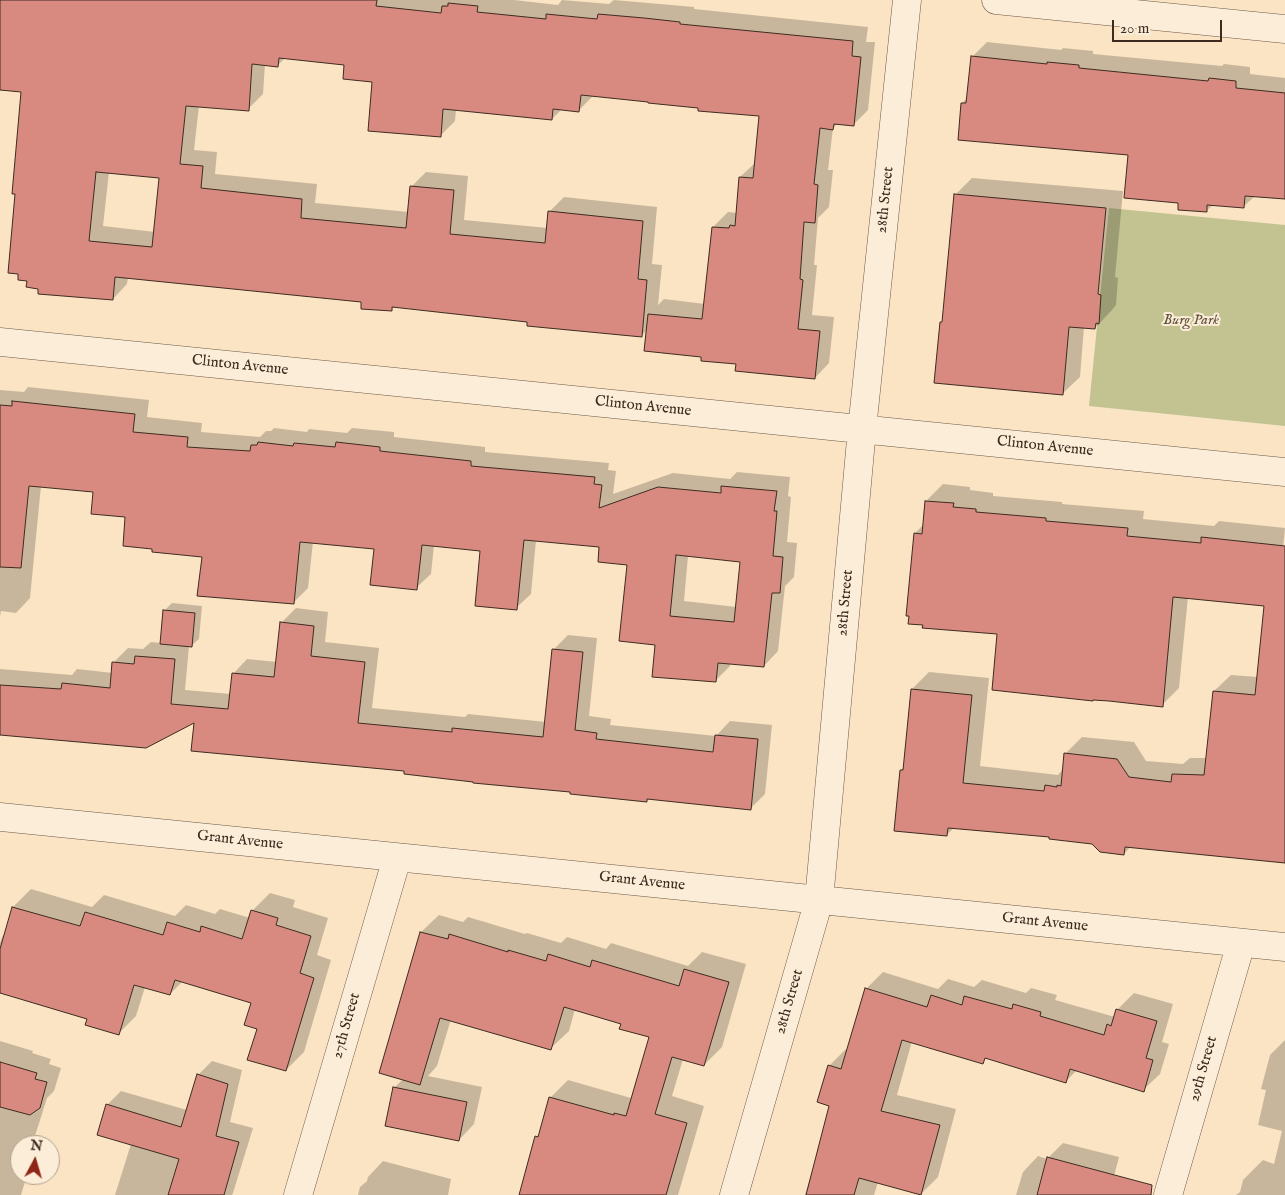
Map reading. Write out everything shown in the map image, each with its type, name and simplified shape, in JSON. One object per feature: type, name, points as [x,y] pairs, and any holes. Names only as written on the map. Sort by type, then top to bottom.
[{"type":"street","name":"28th Street","points":[[734,1195],[820,900],[862,429],[907,0]]},
{"type":"street","points":[[996,0],[1285,29]]},
{"type":"street","name":"Clinton Avenue","points":[[0,342],[1285,472]]},
{"type":"street","name":"Grant Avenue","points":[[0,817],[1285,947]]},
{"type":"street","name":"27th Street","points":[[298,1195],[396,858]]},
{"type":"street","name":"29th Street","points":[[1168,1195],[1241,943]]},
{"type":"green space","name":"Burg Park","points":[[1109,208],[1285,225],[1285,426],[1089,406]]},
{"type":"building","points":[[0,0],[377,0],[376,6],[441,13],[442,6],[448,6],[448,3],[478,6],[477,12],[546,19],[546,14],[597,19],[598,14],[853,41],[852,56],[861,57],[854,126],[834,124],[833,130],[820,128],[814,184],[818,185],[815,223],[804,222],[800,279],[803,280],[798,329],[820,331],[815,379],[735,371],[736,364],[701,361],[701,357],[644,351],[648,314],[702,319],[712,227],[729,228],[730,225],[735,226],[739,177],[753,178],[759,116],[698,111],[698,108],[581,95],[579,112],[553,109],[552,120],[443,109],[441,137],[368,131],[372,82],[343,79],[344,65],[279,58],[278,67],[252,64],[249,111],[186,106],[180,164],[203,166],[201,188],[302,199],[301,218],[406,228],[410,186],[454,190],[450,234],[545,243],[548,211],[643,221],[638,279],[647,280],[642,337],[527,326],[527,322],[392,307],[392,311],[361,309],[361,302],[115,277],[113,300],[38,294],[38,289],[26,287],[27,281],[18,280],[18,274],[8,273],[15,194],[12,194],[21,92],[0,90]],"holes":[[[96,172],[159,178],[152,247],[89,241]]]},
{"type":"building","points":[[971,56],[1047,64],[1047,62],[1079,65],[1079,68],[1208,81],[1209,78],[1236,81],[1236,88],[1285,93],[1285,199],[1245,196],[1244,208],[1207,205],[1207,212],[1178,210],[1178,203],[1124,198],[1128,155],[958,140],[961,103],[966,103]]},
{"type":"building","points":[[954,194],[1106,208],[1098,294],[1101,295],[1099,324],[1096,323],[1095,329],[1069,327],[1063,395],[934,383],[940,322],[942,322]]},
{"type":"building","points":[[12,401],[135,414],[133,432],[188,437],[187,447],[250,451],[251,445],[257,445],[258,442],[293,446],[294,443],[335,447],[336,442],[380,447],[380,451],[471,461],[471,466],[595,477],[594,484],[602,485],[599,508],[658,487],[721,493],[721,486],[777,491],[774,511],[777,511],[773,556],[783,557],[780,593],[772,593],[764,667],[718,663],[716,682],[652,677],[655,645],[619,641],[627,565],[598,562],[599,547],[524,540],[517,610],[475,606],[480,551],[422,545],[417,590],[370,585],[374,549],[300,542],[294,604],[197,596],[202,557],[152,552],[152,549],[123,546],[125,517],[91,514],[93,492],[29,486],[21,568],[0,567],[0,405],[12,406]],"holes":[[[676,555],[740,562],[734,622],[670,616]]]},
{"type":"building","points":[[925,501],[954,503],[953,507],[976,509],[976,512],[1046,518],[1046,521],[1128,528],[1127,536],[1201,543],[1201,537],[1285,546],[1285,863],[1125,847],[1124,855],[1100,852],[1092,844],[1049,839],[1049,837],[948,828],[947,836],[894,831],[900,770],[903,770],[911,689],[972,695],[963,783],[1044,791],[1045,785],[1061,786],[1064,753],[1117,759],[1129,777],[1171,782],[1172,774],[1204,775],[1213,691],[1255,695],[1264,606],[1173,597],[1163,707],[992,690],[997,634],[922,628],[923,625],[908,624],[909,616],[906,616],[914,533],[922,534]]},
{"type":"building","points":[[163,610],[195,613],[192,647],[160,644]]},
{"type":"building","points":[[280,622],[314,626],[311,656],[365,662],[358,723],[452,732],[452,728],[543,737],[552,649],[583,652],[575,730],[597,733],[596,739],[713,752],[715,735],[758,739],[751,810],[647,799],[647,802],[570,794],[570,792],[473,783],[404,774],[404,771],[191,751],[194,723],[146,748],[0,735],[0,685],[61,689],[62,683],[110,688],[112,662],[134,664],[135,656],[175,659],[171,704],[228,709],[232,673],[274,677]]},
{"type":"building","points":[[12,907],[80,926],[85,912],[163,935],[167,922],[200,932],[201,926],[242,939],[251,910],[278,918],[276,925],[311,936],[300,973],[314,978],[286,1071],[247,1060],[257,1029],[244,1025],[251,1003],[175,980],[170,995],[134,985],[119,1035],[85,1025],[87,1019],[0,993],[0,949]]},
{"type":"building","points":[[420,932],[448,939],[449,934],[508,952],[508,950],[546,961],[548,954],[590,967],[592,960],[679,986],[684,969],[729,982],[704,1066],[672,1057],[655,1114],[687,1123],[666,1195],[519,1195],[535,1136],[538,1137],[549,1097],[614,1115],[614,1113],[626,1116],[649,1037],[619,1029],[621,1024],[564,1007],[551,1050],[440,1018],[420,1085],[379,1073]]},
{"type":"building","points":[[865,988],[927,1007],[931,995],[962,1005],[964,996],[1012,1009],[1013,1004],[1041,1012],[1040,1016],[1104,1035],[1107,1024],[1111,1026],[1116,1009],[1157,1021],[1146,1058],[1153,1060],[1144,1092],[1070,1069],[1066,1083],[985,1058],[983,1064],[902,1040],[881,1111],[940,1125],[921,1195],[859,1178],[854,1195],[806,1195],[829,1106],[817,1102],[828,1065],[841,1069]]},
{"type":"building","points":[[0,1062],[37,1073],[35,1079],[47,1082],[40,1108],[30,1115],[0,1107]]},
{"type":"building","points":[[197,1074],[228,1084],[216,1136],[239,1142],[224,1195],[168,1195],[179,1159],[97,1135],[106,1104],[181,1127]]},
{"type":"building","points":[[393,1087],[467,1102],[459,1141],[385,1126]]},
{"type":"building","points":[[1047,1157],[1152,1185],[1151,1195],[1037,1195]]}]
